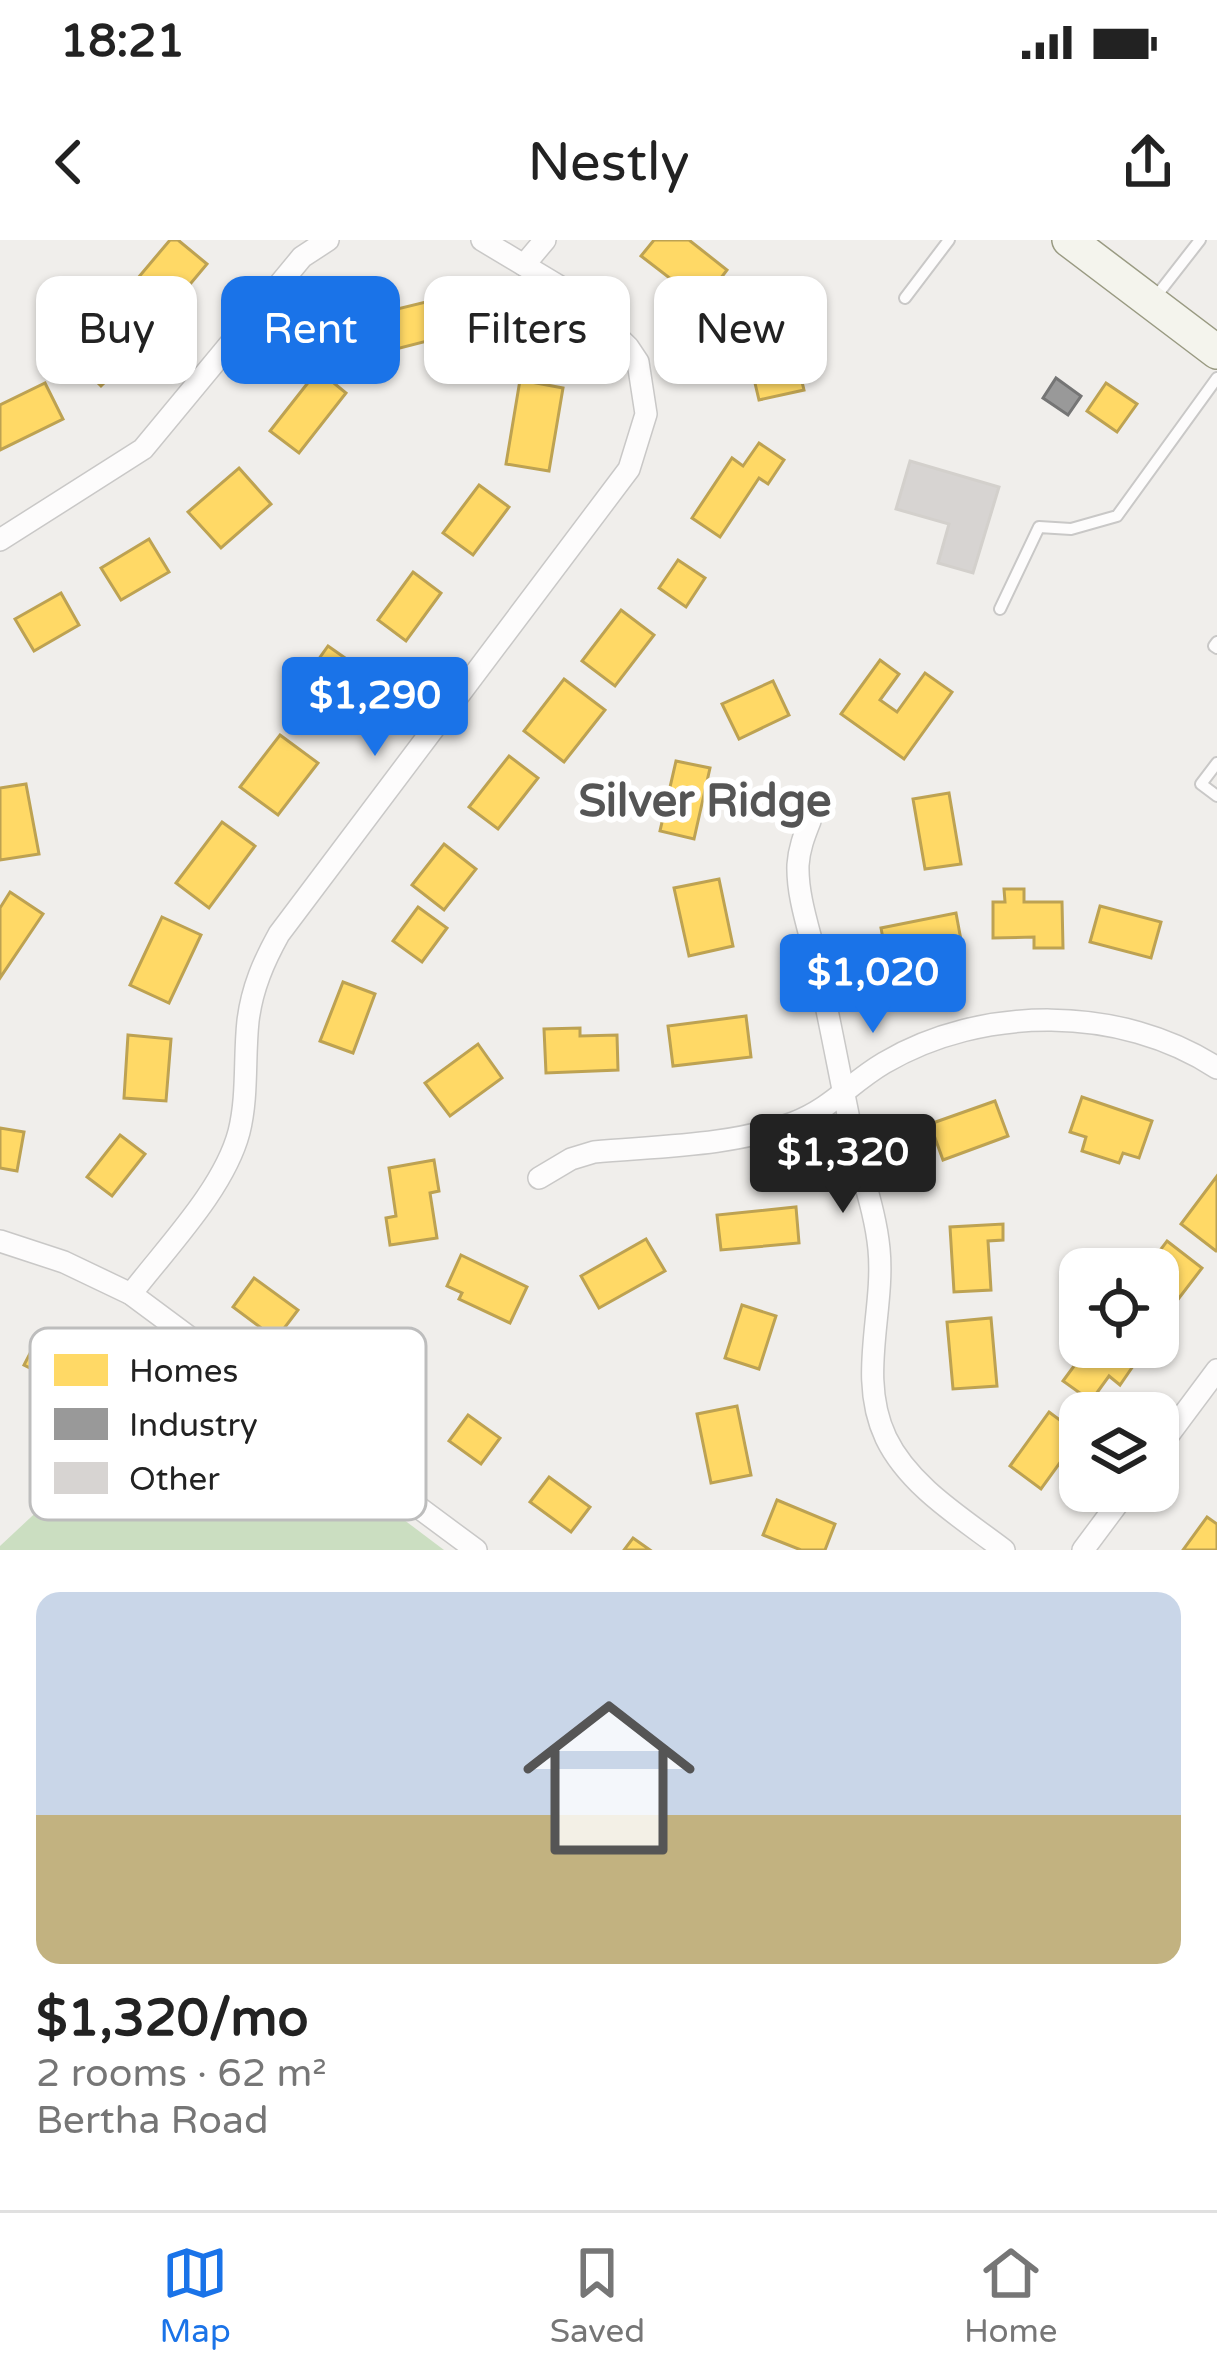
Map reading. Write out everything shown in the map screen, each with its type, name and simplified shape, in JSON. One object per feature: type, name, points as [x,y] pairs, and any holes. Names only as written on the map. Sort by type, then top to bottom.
[{"type":"main road","points":[[1069,240],[1217,352]]},
{"type":"street","points":[[0,541],[142,449],[302,257],[328,240]]},
{"type":"street","points":[[131,1294],[217,1183],[229,1160],[244,1102],[254,990],[280,934],[629,469],[646,414],[638,362],[577,297],[482,240]]},
{"type":"street","points":[[524,265],[545,240]]},
{"type":"street","points":[[810,821],[801,845],[799,881],[879,1243],[880,1299],[872,1364],[876,1413],[901,1463],[952,1511],[1004,1550]]},
{"type":"street","points":[[539,1178],[572,1159],[594,1153],[747,1137],[772,1130],[813,1115],[885,1062],[947,1034],[1031,1021],[1080,1022],[1134,1032],[1217,1068]]},
{"type":"street","points":[[0,1241],[64,1262],[131,1294],[177,1328]]},
{"type":"street","points":[[1179,1421],[1217,1370]]},
{"type":"street","points":[[1083,1550],[1111,1512]]},
{"type":"street","points":[[426,1513],[476,1550]]},
{"type":"lane","points":[[905,298],[949,240]]},
{"type":"lane","points":[[1151,302],[1200,240]]},
{"type":"lane","points":[[1000,609],[1039,527],[1071,529],[1117,517],[1217,378]]},
{"type":"lane","points":[[1217,763],[1201,784],[1217,796]]},
{"type":"green space","points":[[30,1518],[404,1520],[444,1550],[0,1550]]},
{"type":"building: Homes","points":[[170,240],[178,240],[207,264],[197,276],[140,276]]},
{"type":"building: Homes","points":[[654,240],[689,240],[727,270],[722,276],[667,276],[641,256]]},
{"type":"building: Homes","points":[[424,302],[424,342],[400,348],[400,308]]},
{"type":"building: Homes","points":[[1106,383],[1137,404],[1117,432],[1087,411]]},
{"type":"building: Homes","points":[[46,384],[63,419],[0,450],[0,405]]},
{"type":"building: Homes","points":[[307,384],[335,384],[346,393],[299,453],[270,431]]},
{"type":"building: Homes","points":[[519,384],[563,388],[549,471],[506,464]]},
{"type":"building: Homes","points":[[755,384],[803,384],[804,390],[759,400]]},
{"type":"building: Homes","points":[[759,443],[784,460],[768,484],[759,478],[720,537],[692,518],[732,458],[743,466]]},
{"type":"building: Homes","points":[[239,468],[271,504],[221,548],[188,512]]},
{"type":"building: Homes","points":[[479,485],[509,507],[473,555],[443,533]]},
{"type":"building: Homes","points":[[149,539],[169,572],[121,600],[101,568]]},
{"type":"building: Homes","points":[[678,560],[705,578],[686,607],[659,588]]},
{"type":"building: Homes","points":[[413,572],[441,593],[406,641],[378,620]]},
{"type":"building: Homes","points":[[61,593],[79,625],[34,651],[15,619]]},
{"type":"building: Homes","points":[[621,610],[654,635],[615,686],[582,661]]},
{"type":"building: Homes","points":[[328,646],[378,681],[344,730],[314,709],[332,685],[311,670]]},
{"type":"building: Homes","points":[[880,660],[899,674],[880,700],[897,712],[925,673],[952,692],[904,759],[841,714]]},
{"type":"building: Homes","points":[[564,679],[605,710],[564,762],[524,731]]},
{"type":"building: Homes","points":[[773,681],[789,715],[739,739],[722,704]]},
{"type":"building: Homes","points":[[280,735],[318,763],[278,815],[240,787]]},
{"type":"building: Homes","points":[[509,756],[538,778],[498,829],[469,807]]},
{"type":"building: Homes","points":[[676,761],[710,768],[694,839],[660,831]]},
{"type":"building: Homes","points":[[26,784],[39,854],[0,860],[0,788]]},
{"type":"building: Homes","points":[[949,793],[961,864],[925,869],[913,799]]},
{"type":"building: Homes","points":[[222,822],[255,846],[209,908],[176,883]]},
{"type":"building: Homes","points":[[444,844],[476,869],[444,910],[412,885]]},
{"type":"building: Homes","points":[[719,879],[733,946],[689,956],[674,888]]},
{"type":"building: Homes","points":[[1004,889],[1024,889],[1024,902],[1062,902],[1063,948],[1034,948],[1034,937],[993,938],[993,902],[1005,902]]},
{"type":"building: Homes","points":[[10,892],[43,914],[0,978],[0,908]]},
{"type":"building: Homes","points":[[1100,906],[1161,922],[1151,958],[1090,942]]},
{"type":"building: Homes","points":[[418,907],[447,928],[422,962],[393,941]]},
{"type":"building: Homes","points":[[956,913],[963,951],[888,966],[881,928]]},
{"type":"building: Homes","points":[[162,917],[201,935],[169,1003],[130,985]]},
{"type":"building: Homes","points":[[343,982],[375,994],[353,1053],[320,1041]]},
{"type":"building: Homes","points":[[746,1016],[751,1057],[673,1066],[668,1026]]},
{"type":"building: Homes","points":[[580,1028],[580,1036],[617,1035],[618,1070],[546,1073],[544,1029]]},
{"type":"building: Homes","points":[[128,1035],[171,1039],[166,1101],[124,1098]]},
{"type":"building: Homes","points":[[478,1044],[502,1078],[450,1116],[425,1083]]},
{"type":"building: Homes","points":[[1082,1097],[1152,1121],[1139,1158],[1123,1153],[1119,1163],[1082,1151],[1086,1137],[1070,1132]]},
{"type":"building: Homes","points":[[995,1101],[1008,1136],[943,1160],[930,1124]]},
{"type":"building: Homes","points":[[0,1128],[24,1132],[17,1171],[0,1168]]},
{"type":"building: Homes","points":[[120,1135],[145,1154],[112,1196],[87,1177]]},
{"type":"building: Homes","points":[[434,1160],[439,1191],[430,1193],[437,1238],[390,1245],[386,1218],[396,1216],[389,1168]]},
{"type":"building: Homes","points":[[1217,1176],[1217,1251],[1216,1251],[1181,1224]]},
{"type":"building: Homes","points":[[796,1207],[799,1243],[721,1250],[717,1215]]},
{"type":"building: Homes","points":[[1003,1224],[1003,1240],[988,1241],[991,1290],[954,1292],[950,1227]]},
{"type":"building: Homes","points":[[646,1239],[665,1271],[599,1308],[581,1276]]},
{"type":"building: Homes","points":[[1179,1250],[1202,1268],[1179,1298]]},
{"type":"building: Homes","points":[[461,1255],[527,1287],[510,1323],[459,1299],[462,1293],[447,1286]]},
{"type":"building: Homes","points":[[254,1278],[298,1310],[284,1328],[261,1328],[233,1307]]},
{"type":"building: Homes","points":[[742,1305],[776,1316],[759,1369],[725,1358]]},
{"type":"building: Homes","points":[[991,1318],[997,1386],[953,1389],[947,1322]]},
{"type":"building: Homes","points":[[1073,1368],[1132,1368],[1120,1385],[1109,1376],[1097,1392],[1078,1392],[1063,1381]]},
{"type":"building: Homes","points":[[737,1406],[751,1475],[711,1483],[697,1414]]},
{"type":"building: Homes","points":[[1049,1412],[1059,1419],[1059,1464],[1041,1489],[1010,1466]]},
{"type":"building: Homes","points":[[468,1415],[500,1438],[481,1464],[449,1441]]},
{"type":"building: Homes","points":[[549,1477],[590,1507],[571,1532],[530,1502]]},
{"type":"building: Homes","points":[[777,1500],[835,1524],[825,1550],[801,1550],[763,1535]]},
{"type":"building: Homes","points":[[1207,1517],[1217,1524],[1217,1550],[1183,1550]]},
{"type":"building: Homes","points":[[633,1538],[650,1550],[624,1550]]},
{"type":"building: Industry","points":[[1056,378],[1081,396],[1068,415],[1043,398]]},
{"type":"building: Other","points":[[910,461],[999,487],[973,573],[938,563],[949,524],[896,509]]},
{"type":"district","name":"Silver Ridge","points":[[705,800]]}]
